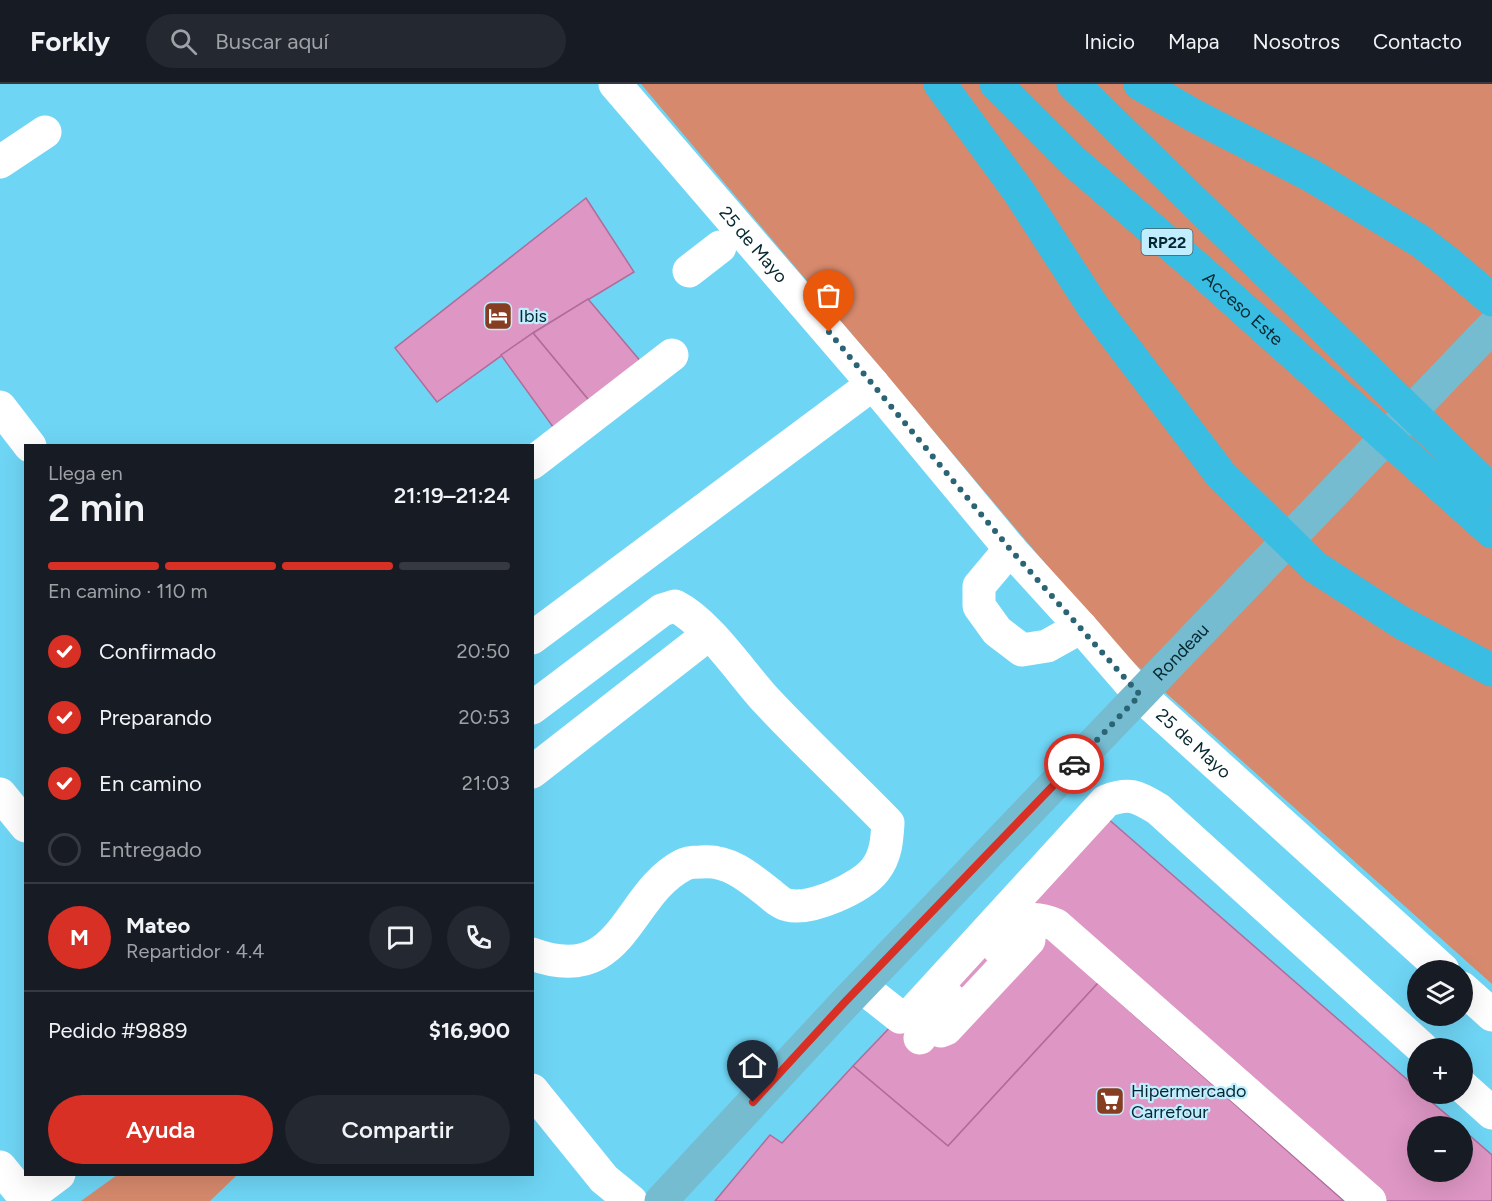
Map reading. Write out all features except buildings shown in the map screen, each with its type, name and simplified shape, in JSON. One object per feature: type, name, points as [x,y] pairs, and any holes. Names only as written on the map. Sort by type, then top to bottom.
[{"type":"highway","points":[[939,84],[1019,192],[1092,305],[1221,475],[1316,567],[1402,623],[1492,670]]},
{"type":"highway","name":"Acceso Este","points":[[996,84],[1073,161],[1341,397],[1485,511]]},
{"type":"highway","name":"Acceso Este","points":[[1073,84],[1367,370],[1485,511]]},
{"type":"highway","points":[[1140,84],[1193,115],[1312,176],[1420,241],[1492,300]]},
{"type":"main road","name":"Rondeau","points":[[661,1201],[853,995],[1492,327]]},
{"type":"street","name":"25 de Mayo","points":[[615,84],[873,384],[1010,549],[1140,695],[1432,960]]},
{"type":"street","points":[[0,162],[45,132]]},
{"type":"street","points":[[689,272],[720,247]]},
{"type":"street","points":[[534,461],[672,355]]},
{"type":"street","points":[[534,637],[873,384]]},
{"type":"street","points":[[0,406],[28,444]]},
{"type":"street","points":[[1010,549],[979,586],[979,606],[997,631],[1022,650],[1047,646],[1081,627]]},
{"type":"street","points":[[534,706],[662,610],[675,606],[687,612],[709,634],[764,698],[888,823],[887,847],[874,871],[847,891],[812,904],[789,905],[776,899],[741,871],[711,861],[685,864],[663,879],[611,945],[587,958],[567,962],[534,954]]},
{"type":"street","points":[[534,770],[709,634]]},
{"type":"street","points":[[0,794],[24,824]]},
{"type":"street","points":[[853,995],[900,1017],[913,1012],[1106,801],[1121,795],[1139,798],[1158,809],[1411,1038]]},
{"type":"street","points":[[920,1038],[932,1019],[1023,921],[1038,918],[1047,921],[1056,925],[1081,945],[1370,1201]]},
{"type":"street","points":[[853,995],[886,1032],[904,1041],[920,1038],[946,1029],[1029,940]]},
{"type":"street","points":[[1473,998],[1492,1015]]},
{"type":"street","points":[[534,1092],[604,1179],[631,1201]]},
{"type":"street","points":[[1473,1096],[1492,1113]]},
{"type":"street","points":[[0,1167],[25,1200],[56,1176]]},
{"type":"shaded area","points":[[641,84],[1492,84],[1492,984],[1473,967],[1473,960],[1465,960],[1167,694],[1108,638]]},
{"type":"shaded area","points":[[116,1176],[236,1176],[210,1201],[81,1201]]},
{"type":"way so far","points":[[829,332],[1010,549],[1140,695],[1074,764]]},
{"type":"place","name":"Ibis","points":[[498,316]]},
{"type":"place","name":"Hipermercado Carrefour","points":[[1110,1101]]},
{"type":"route","points":[[753,1102],[844,1003],[862,987],[1074,764]]}]
